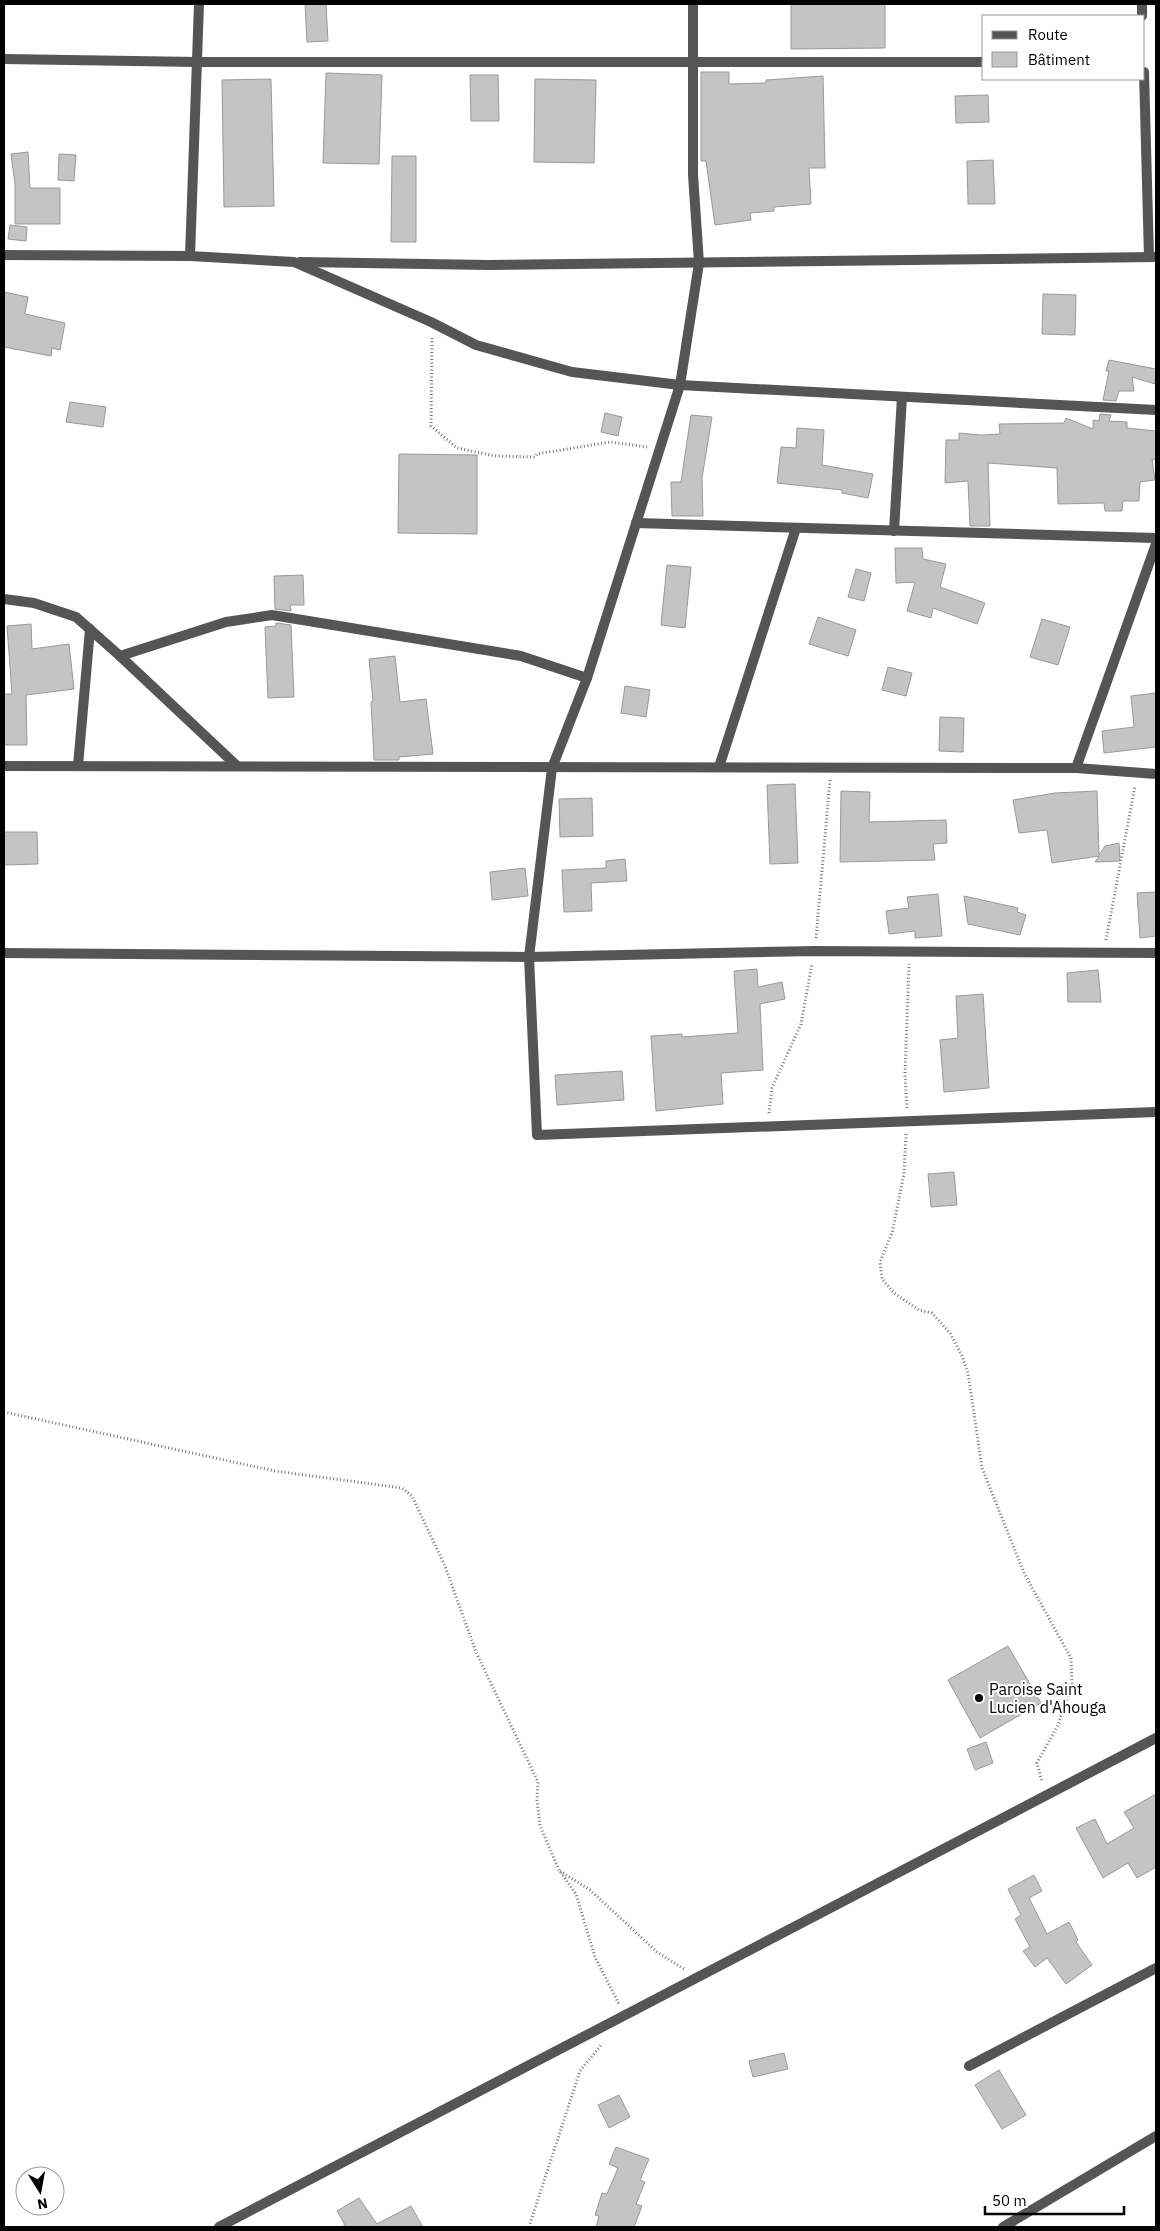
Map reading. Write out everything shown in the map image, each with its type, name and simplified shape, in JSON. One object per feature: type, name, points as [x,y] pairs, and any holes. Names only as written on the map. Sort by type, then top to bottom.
[{"type":"street","points":[[190,256],[199,4]]},
{"type":"street","points":[[693,4],[693,175],[700,263],[680,385],[587,678],[552,768],[529,957],[538,1135],[1156,1112]]},
{"type":"street","points":[[4,59],[197,62],[982,62]]},
{"type":"street","points":[[4,254],[190,256],[294,262],[490,265],[1153,257],[1144,80]]},
{"type":"street","points":[[294,262],[431,322],[476,345],[572,372],[680,385],[1156,410]]},
{"type":"street","points":[[894,530],[902,397]]},
{"type":"street","points":[[636,523],[1156,538]]},
{"type":"street","points":[[719,767],[796,528]]},
{"type":"street","points":[[1076,768],[1156,544]]},
{"type":"street","points":[[4,599],[34,602],[76,618],[120,656],[237,766]]},
{"type":"street","points":[[120,656],[226,622],[272,615],[521,656],[587,678]]},
{"type":"street","points":[[78,766],[90,629]]},
{"type":"street","points":[[4,766],[1076,768],[1156,774]]},
{"type":"street","points":[[4,952],[529,957],[815,951],[1156,953]]},
{"type":"street","points":[[219,2227],[694,1981],[1044,1795],[1156,1738]]},
{"type":"street","points":[[969,2066],[1156,1968]]},
{"type":"street","points":[[1003,2227],[1156,2136]]},
{"type":"path","points":[[431,322],[433,374],[431,426],[457,448],[495,456],[535,457],[537,454],[610,442],[660,449]]},
{"type":"path","points":[[767,1126],[772,1088],[801,1024],[815,951],[832,767]]},
{"type":"path","points":[[1104,952],[1136,782]]},
{"type":"path","points":[[909,951],[905,1075],[907,1121],[904,1174],[892,1233],[880,1262],[882,1279],[894,1293],[920,1310],[932,1313],[950,1333],[962,1356],[968,1373],[982,1468],[1025,1575],[1071,1658],[1072,1685],[1058,1725],[1037,1763],[1044,1795]]},
{"type":"path","points":[[4,1412],[275,1470],[402,1488],[412,1496],[445,1566],[476,1652],[538,1782],[540,1826],[559,1870],[576,1894],[595,1957],[625,2016]]},
{"type":"path","points":[[559,1870],[590,1890],[656,1952],[681,1966],[694,1981]]},
{"type":"path","points":[[529,2227],[580,2071],[608,2037]]},
{"type":"building","points":[[305,4],[326,4],[328,41],[307,42]]},
{"type":"building","points":[[791,4],[885,4],[885,48],[791,49]]},
{"type":"building","points":[[701,72],[729,72],[729,84],[766,83],[766,80],[823,76],[825,168],[809,168],[811,204],[774,207],[774,211],[750,213],[751,220],[715,225],[706,161],[701,161]]},
{"type":"building","points":[[326,73],[382,75],[379,164],[323,163]]},
{"type":"building","points":[[470,75],[498,75],[499,121],[471,121]]},
{"type":"building","points":[[271,79],[274,206],[224,207],[222,80]]},
{"type":"building","points":[[535,79],[596,80],[594,163],[534,162]]},
{"type":"building","points":[[988,95],[989,122],[956,123],[955,96]]},
{"type":"building","points":[[28,152],[30,188],[60,188],[60,224],[15,224],[15,184],[11,154]]},
{"type":"building","points":[[59,154],[76,155],[74,181],[58,180]]},
{"type":"building","points":[[392,156],[416,156],[416,242],[391,242]]},
{"type":"building","points":[[993,160],[995,204],[968,204],[967,161]]},
{"type":"building","points":[[10,225],[27,227],[26,241],[8,239]]},
{"type":"building","points":[[4,292],[28,297],[25,314],[65,323],[60,350],[52,348],[51,356],[4,347]]},
{"type":"building","points":[[1043,294],[1076,295],[1075,335],[1042,334]]},
{"type":"building","points":[[1109,360],[1156,369],[1155,384],[1132,377],[1134,391],[1119,391],[1116,401],[1103,400],[1109,371],[1106,371]]},
{"type":"building","points":[[70,402],[106,407],[103,427],[66,422]]},
{"type":"building","points":[[605,413],[622,417],[618,436],[601,432]]},
{"type":"building","points":[[1100,414],[1111,415],[1109,421],[1127,422],[1127,428],[1156,431],[1156,460],[1152,459],[1155,480],[1140,482],[1139,501],[1123,501],[1122,511],[1105,511],[1104,503],[1058,504],[1057,468],[988,463],[990,526],[970,526],[968,481],[945,483],[946,440],[959,440],[959,433],[1000,434],[999,424],[1064,423],[1066,418],[1093,429],[1093,420],[1099,421]]},
{"type":"building","points":[[691,415],[712,417],[702,478],[703,516],[672,516],[671,482],[681,482]]},
{"type":"building","points":[[797,428],[824,430],[822,465],[873,474],[868,498],[842,493],[842,490],[777,483],[781,447],[796,448]]},
{"type":"building","points":[[399,454],[477,455],[477,534],[398,533]]},
{"type":"building","points":[[895,548],[922,548],[923,559],[946,564],[940,587],[985,603],[977,624],[933,608],[931,618],[907,611],[915,582],[896,583]]},
{"type":"building","points":[[667,565],[691,567],[685,628],[661,625]]},
{"type":"building","points":[[856,569],[871,573],[864,601],[848,597]]},
{"type":"building","points":[[303,575],[304,605],[290,605],[291,611],[275,609],[274,576]]},
{"type":"building","points":[[818,617],[856,630],[848,656],[809,644]]},
{"type":"building","points":[[1042,619],[1070,627],[1058,665],[1030,657]]},
{"type":"building","points":[[276,623],[291,625],[294,697],[268,698],[265,627],[276,626]]},
{"type":"building","points":[[31,624],[32,649],[69,644],[74,689],[26,695],[27,745],[4,745],[4,694],[12,694],[7,626]]},
{"type":"building","points":[[395,656],[400,702],[426,699],[433,754],[399,757],[399,760],[374,760],[371,702],[373,701],[369,659]]},
{"type":"building","points":[[888,667],[912,673],[906,696],[882,690]]},
{"type":"building","points":[[625,686],[650,690],[646,717],[621,713]]},
{"type":"building","points":[[1156,693],[1156,747],[1104,753],[1102,731],[1134,727],[1131,696]]},
{"type":"building","points":[[940,717],[964,718],[963,752],[939,751]]},
{"type":"building","points":[[795,784],[798,863],[770,864],[767,785]]},
{"type":"building","points":[[841,791],[870,792],[869,822],[946,820],[947,843],[933,844],[935,860],[840,862]]},
{"type":"building","points":[[1097,791],[1099,855],[1105,846],[1119,843],[1120,861],[1095,862],[1099,856],[1052,863],[1047,830],[1019,833],[1013,800],[1055,793]]},
{"type":"building","points":[[592,798],[593,836],[560,837],[559,799]]},
{"type":"building","points":[[4,832],[37,832],[38,864],[4,865]]},
{"type":"building","points":[[625,859],[627,881],[591,883],[592,911],[564,912],[562,870],[606,868],[606,861]]},
{"type":"building","points":[[525,868],[528,896],[492,900],[490,872]]},
{"type":"building","points":[[1156,892],[1156,936],[1140,938],[1137,893]]},
{"type":"building","points":[[938,894],[942,936],[915,938],[915,931],[889,934],[886,911],[909,908],[907,897]]},
{"type":"building","points":[[964,896],[1018,908],[1017,912],[1026,915],[1020,935],[968,924]]},
{"type":"building","points":[[757,969],[758,987],[782,982],[785,999],[760,1004],[763,1070],[721,1073],[723,1104],[656,1111],[651,1036],[682,1034],[682,1037],[738,1033],[734,971]]},
{"type":"building","points":[[1098,970],[1101,1002],[1068,1002],[1067,973]]},
{"type":"building","points":[[983,994],[989,1088],[944,1092],[940,1040],[958,1038],[956,996]]},
{"type":"building","points":[[622,1071],[624,1100],[557,1105],[555,1075]]},
{"type":"building","points":[[954,1172],[957,1205],[931,1207],[928,1174]]},
{"type":"building","points":[[1008,1646],[1041,1703],[980,1738],[948,1680]]},
{"type":"building","points":[[986,1742],[993,1763],[975,1770],[967,1749]]},
{"type":"building","points":[[1156,1794],[1156,1867],[1137,1878],[1128,1863],[1103,1878],[1076,1828],[1095,1819],[1107,1844],[1134,1828],[1124,1812]]},
{"type":"building","points":[[1034,1875],[1042,1891],[1029,1898],[1047,1934],[1069,1922],[1078,1940],[1076,1942],[1092,1965],[1066,1984],[1047,1958],[1035,1967],[1023,1951],[1030,1947],[1015,1919],[1021,1915],[1008,1889]]},
{"type":"building","points":[[784,2053],[788,2069],[753,2077],[749,2061]]},
{"type":"building","points":[[999,2070],[1026,2115],[1002,2129],[975,2085]]},
{"type":"building","points":[[619,2095],[630,2117],[609,2128],[598,2105]]},
{"type":"building","points":[[616,2147],[649,2159],[640,2180],[645,2182],[636,2204],[642,2206],[634,2227],[596,2227],[599,2216],[595,2215],[602,2193],[607,2194],[618,2168],[609,2164]]},
{"type":"building","points":[[359,2198],[377,2224],[411,2206],[423,2227],[341,2227],[345,2225],[337,2211]]},
{"type":"place","name":"Paroise Saint Lucien d'Ahouga","points":[[979,1698]]}]
